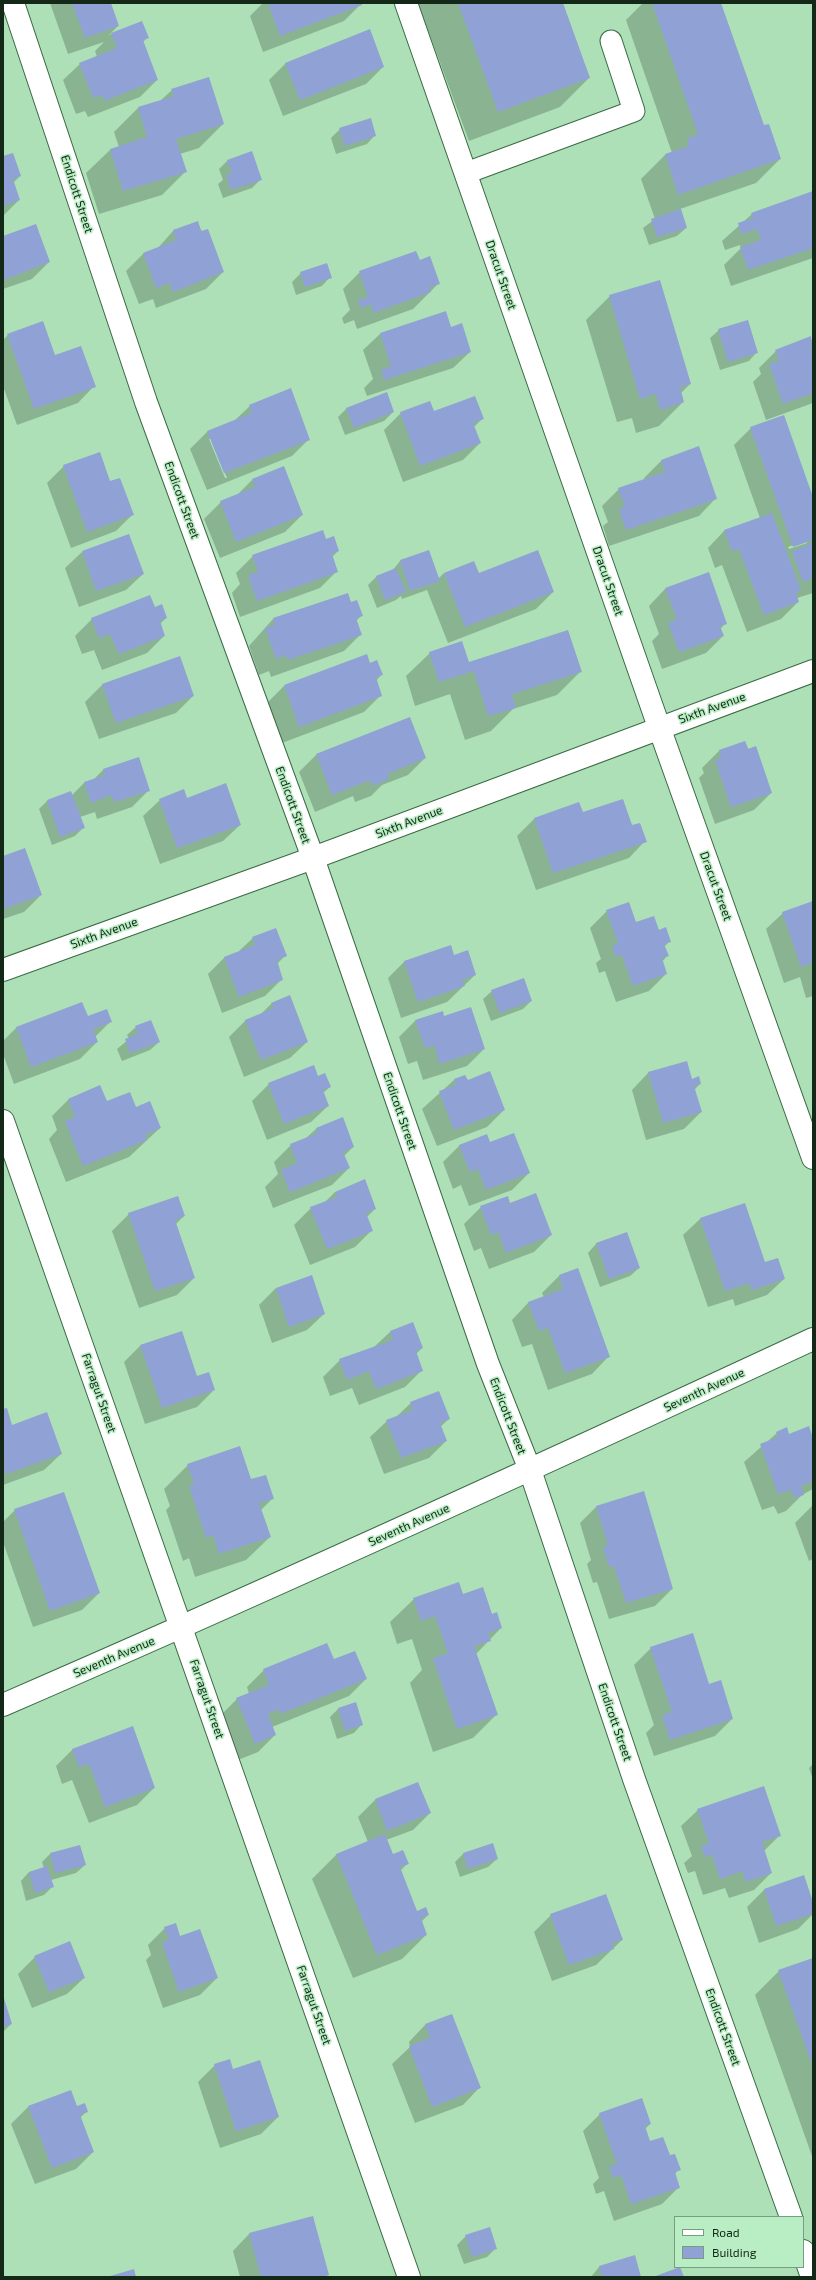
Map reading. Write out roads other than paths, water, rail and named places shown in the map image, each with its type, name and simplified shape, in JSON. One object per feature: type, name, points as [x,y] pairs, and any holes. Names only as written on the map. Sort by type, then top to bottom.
[{"type":"street","name":"Endicott Street","points":[[13,3],[146,402],[313,858],[486,1357],[530,1470],[634,1778],[791,2216]]},
{"type":"street","name":"Dracut Street","points":[[406,3],[659,727],[813,1158]]},
{"type":"street","name":"Sixth Avenue","points":[[3,970],[313,858],[659,727],[813,671]]},
{"type":"street","name":"Farragut Street","points":[[3,1121],[410,2277]]},
{"type":"street","name":"Seventh Avenue","points":[[3,1705],[182,1628],[530,1470],[813,1339]]},
{"type":"street","points":[[804,2254],[812,2277]]},
{"type":"lane","points":[[466,173],[634,111],[611,41]]}]
